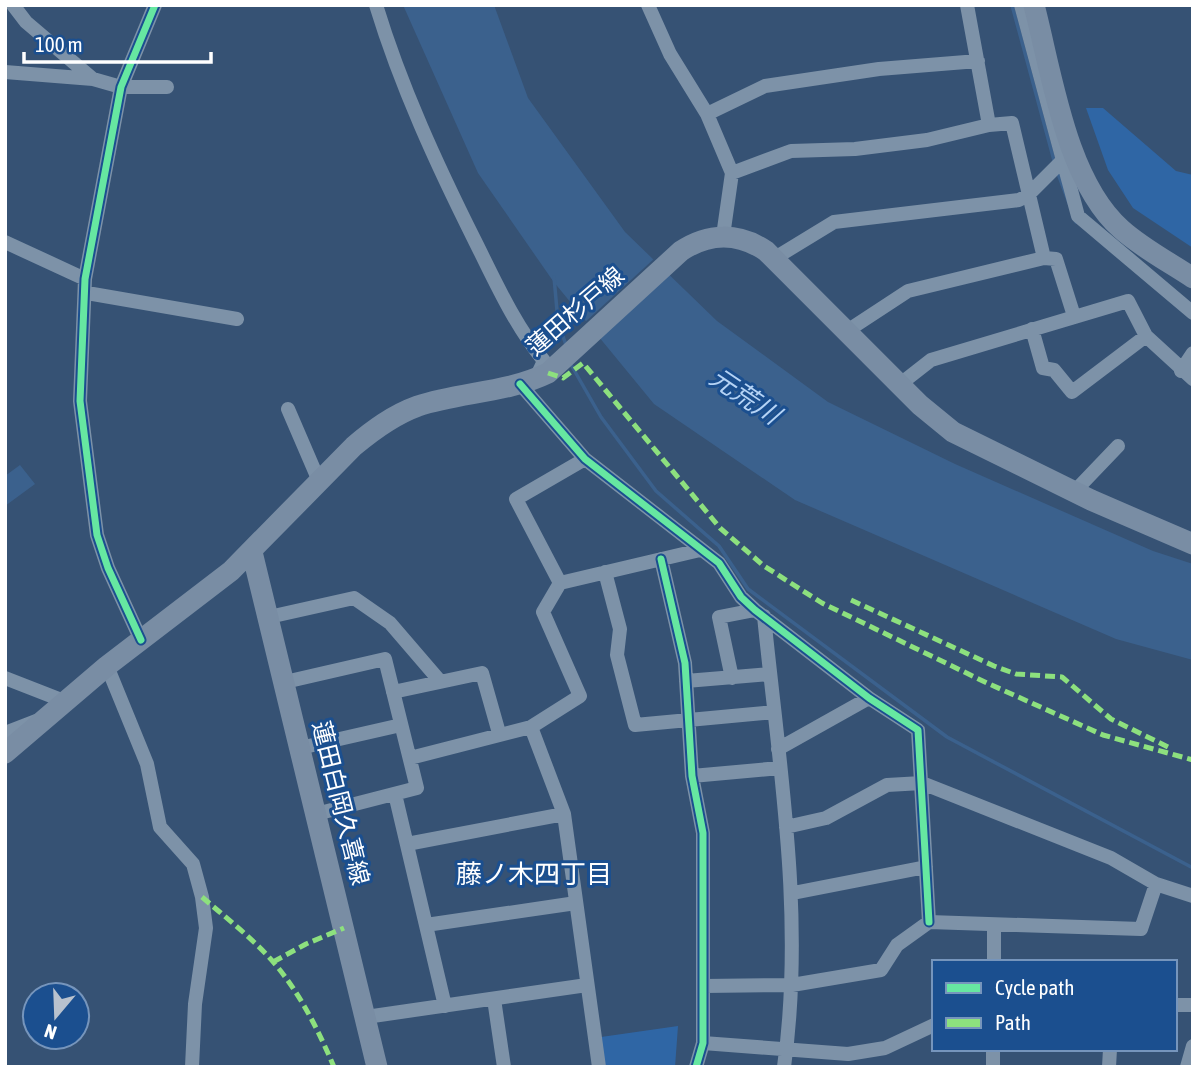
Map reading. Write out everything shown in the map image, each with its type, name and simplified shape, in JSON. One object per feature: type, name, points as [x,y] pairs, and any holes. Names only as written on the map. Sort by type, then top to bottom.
[{"type":"main road","points":[[1034,5],[1066,130],[1093,196],[1120,229],[1193,278]]},
{"type":"main road","name":"蓮田杉戸線","points":[[5,753],[107,666],[208,591],[252,552],[354,446],[394,417],[417,407],[528,381],[548,373],[681,251],[705,238],[723,236]]},
{"type":"main road","points":[[723,236],[747,240],[775,258],[899,385],[953,432],[1074,492],[1193,544]]},
{"type":"main road","name":"蓮田白岡久喜線","points":[[252,552],[376,1067]]},
{"type":"street","points":[[13,5],[26,22],[93,79]]},
{"type":"street","points":[[141,640],[108,568],[97,535],[80,401],[79,363],[86,286],[121,87],[155,5]]},
{"type":"street","points":[[376,5],[413,106],[463,217],[520,331],[544,360],[528,381],[585,459],[719,563],[741,597],[760,613],[869,698],[918,730],[929,922]]},
{"type":"street","points":[[648,5],[670,54],[707,114],[733,173],[723,236]]},
{"type":"street","points":[[967,5],[989,125]]},
{"type":"street","points":[[1021,5],[1078,216],[1193,313]]},
{"type":"street","points":[[707,114],[765,86],[879,69],[978,61]]},
{"type":"street","points":[[5,72],[93,79],[121,87],[167,87]]},
{"type":"street","points":[[733,173],[791,150],[826,151],[915,141],[989,125],[1012,123],[1044,258]]},
{"type":"street","points":[[775,258],[834,222],[1005,202],[1028,195],[1062,161]]},
{"type":"street","points":[[5,242],[86,286],[237,319]]},
{"type":"street","points":[[847,331],[908,291],[1044,258],[1056,259],[1074,316]]},
{"type":"street","points":[[899,385],[931,360],[1128,301],[1146,336],[1187,375],[1193,353]]},
{"type":"street","points":[[1032,329],[1043,368],[1054,370],[1072,392],[1146,336]]},
{"type":"street","points":[[288,409],[318,481]]},
{"type":"street","points":[[1074,492],[1118,446]]},
{"type":"street","points":[[560,583],[516,499],[585,459]]},
{"type":"street","points":[[410,758],[499,733],[531,727],[580,696],[543,612],[560,583],[700,550]]},
{"type":"street","points":[[661,559],[685,663],[692,776],[703,832],[704,986],[702,1043],[696,1067]]},
{"type":"street","points":[[605,572],[620,629],[617,655],[635,724],[774,712]]},
{"type":"street","points":[[269,617],[354,598],[390,623],[439,680]]},
{"type":"street","points":[[760,613],[770,674],[793,893],[792,985],[785,1067]]},
{"type":"street","points":[[732,678],[719,617],[760,613]]},
{"type":"street","points":[[285,682],[385,659],[410,758],[417,788],[316,814]]},
{"type":"street","points":[[107,666],[146,764],[160,827],[193,864],[202,897],[206,928],[195,1004],[192,1067]]},
{"type":"street","points":[[393,692],[439,680],[482,673],[499,733]]},
{"type":"street","points":[[686,681],[770,674]]},
{"type":"street","points":[[5,678],[64,701]]},
{"type":"street","points":[[778,750],[869,698]]},
{"type":"street","points":[[5,733],[30,722],[44,720]]},
{"type":"street","points":[[300,748],[401,725]]},
{"type":"street","points":[[531,727],[564,814],[598,1067]]},
{"type":"street","points":[[692,776],[780,768]]},
{"type":"street","points":[[786,827],[826,818],[887,785],[922,783],[1111,858],[1156,884],[1193,896]]},
{"type":"street","points":[[395,794],[445,1006]]},
{"type":"street","points":[[407,844],[564,814]]},
{"type":"street","points":[[793,893],[926,867]]},
{"type":"street","points":[[704,986],[792,985],[881,970],[897,946],[929,922],[1141,929],[1156,884]]},
{"type":"street","points":[[426,925],[576,903]]},
{"type":"street","points":[[994,925],[994,960]]},
{"type":"street","points":[[366,1017],[587,985]]},
{"type":"street","points":[[494,999],[504,1067]]},
{"type":"street","points":[[702,1043],[848,1055],[885,1048],[932,1026]]},
{"type":"street","points":[[1187,1067],[1193,1046]]},
{"type":"shaded area","points":[[1086,108],[1103,108],[1176,171],[1193,175],[1193,248],[1133,208],[1108,170]]},
{"type":"shaded area","points":[[678,1026],[675,1067],[605,1067],[601,1037]]},
{"type":"water","name":"元荒川","points":[[403,5],[494,5],[528,98],[625,232],[717,321],[828,402],[955,464],[1153,551],[1193,564],[1193,660],[1116,639],[795,500],[654,404],[553,281],[478,173]]},
{"type":"water","points":[[20,465],[35,484],[5,506],[5,476]]},
{"type":"pier","points":[[656,257],[660,261],[587,328],[584,323]]},
{"type":"waterway","points":[[1012,5],[1055,164]]},
{"type":"waterway","points":[[1057,171],[1076,222]]},
{"type":"waterway","points":[[554,277],[558,322],[566,345]]},
{"type":"waterway","points":[[570,363],[601,417],[656,491],[719,546],[748,589],[947,737],[1193,868]]},
{"type":"marked path","points":[[548,373],[563,378],[583,363],[720,528],[764,566],[822,603],[987,683],[1103,735],[1193,760]]},
{"type":"marked path","points":[[851,600],[994,666],[1016,674],[1062,677],[1111,719],[1168,747]]},
{"type":"marked path","points":[[202,897],[252,940],[278,967],[305,1008],[334,1067]]},
{"type":"marked path","points":[[273,962],[344,928]]},
{"type":"cycle path","points":[[141,640],[108,568],[97,535],[80,401],[85,279],[121,87],[155,5]]},
{"type":"cycle path","points":[[520,384],[585,459],[719,563],[741,597],[755,610],[869,698],[918,730],[929,922]]},
{"type":"cycle path","points":[[661,559],[685,663],[692,776],[703,833],[703,1043],[696,1067]]},
{"type":"district","name":"藤ノ木四丁目","points":[[534,874]]}]
